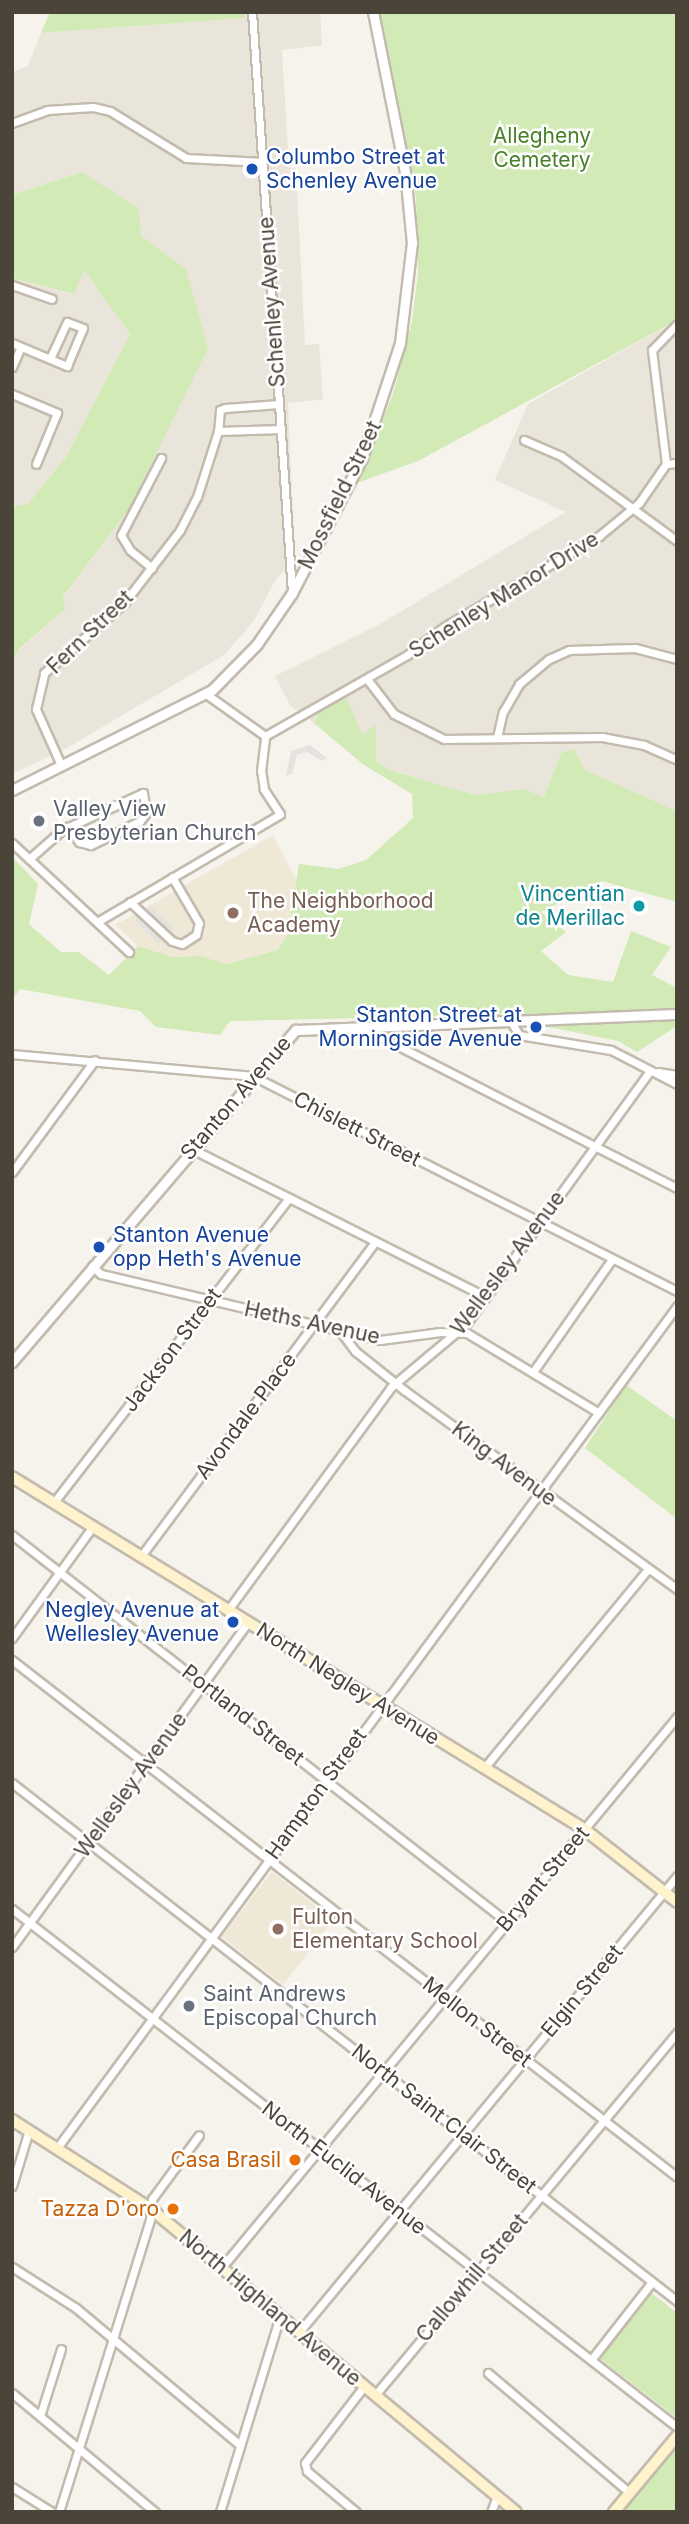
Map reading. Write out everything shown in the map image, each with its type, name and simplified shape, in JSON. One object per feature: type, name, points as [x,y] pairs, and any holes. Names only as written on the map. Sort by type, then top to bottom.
[{"type":"main road","name":"North Negley Avenue","points":[[12,1476],[584,1829],[677,1902]]},
{"type":"main road","name":"North Highland Avenue","points":[[12,2120],[151,2209],[516,2512]]},
{"type":"main road","points":[[614,2512],[677,2436]]},
{"type":"street","name":"Schenley Avenue","points":[[252,12],[292,593]]},
{"type":"street","name":"Mossfield Street","points":[[12,790],[206,694],[257,644],[292,593],[362,458],[387,392],[407,311],[410,207],[373,12]]},
{"type":"street","points":[[12,123],[47,110],[93,107],[110,111],[186,158],[263,162]]},
{"type":"street","points":[[12,285],[52,299]]},
{"type":"street","points":[[12,343],[21,346],[50,359],[67,366],[83,328],[67,322],[50,359]]},
{"type":"street","points":[[677,324],[652,350],[666,464],[677,463]]},
{"type":"street","points":[[12,367],[21,346]]},
{"type":"street","points":[[12,394],[57,414],[36,464]]},
{"type":"street","name":"Fern Street","points":[[61,765],[36,709],[44,673],[124,603],[152,568],[197,497],[218,431],[220,411],[225,408],[279,404]]},
{"type":"street","points":[[218,431],[281,429]]},
{"type":"street","points":[[524,440],[561,456],[677,541]]},
{"type":"street","points":[[152,568],[130,550],[121,535],[160,458]]},
{"type":"street","name":"Schenley Manor Drive","points":[[265,736],[367,679],[444,627],[600,537],[632,510],[666,464]]},
{"type":"street","points":[[497,737],[503,712],[519,684],[559,655],[604,646],[677,659]]},
{"type":"street","points":[[367,679],[394,714],[420,731],[444,738],[602,737],[644,745],[677,760]]},
{"type":"street","points":[[97,922],[280,814],[262,780],[265,736],[206,694]]},
{"type":"street","points":[[29,859],[68,827],[143,793],[146,813],[140,821],[91,845],[79,842],[68,827]]},
{"type":"street","points":[[12,843],[129,952]]},
{"type":"street","points":[[130,902],[172,941],[189,939],[196,935],[199,923],[172,877]]},
{"type":"street","name":"Stanton Avenue","points":[[12,1362],[253,1076],[296,1030],[677,1014]]},
{"type":"street","points":[[511,1021],[519,1035],[611,1050],[677,1084]]},
{"type":"street","points":[[360,1026],[677,1188]]},
{"type":"street","name":"Chislett Street","points":[[12,1054],[253,1076],[677,1291]]},
{"type":"street","points":[[12,1172],[95,1060]]},
{"type":"street","points":[[650,1071],[677,1075]]},
{"type":"street","name":"Wellesley Avenue","points":[[228,1610],[396,1382],[458,1333],[650,1071]]},
{"type":"street","points":[[192,1149],[486,1297]]},
{"type":"street","name":"Jackson Street","points":[[54,1502],[289,1198]]},
{"type":"street","name":"Avondale Place","points":[[141,1556],[375,1242]]},
{"type":"street","points":[[533,1372],[612,1259]]},
{"type":"street","name":"Heths Avenue","points":[[92,1266],[101,1274],[380,1340],[467,1333],[599,1413]]},
{"type":"street","name":"Hampton Street","points":[[57,2148],[677,1306]]},
{"type":"street","name":"King Avenue","points":[[340,1331],[355,1351],[541,1492],[677,1589]]},
{"type":"street","points":[[12,1638],[93,1526]]},
{"type":"street","name":"Portland Street","points":[[12,1535],[507,1922]]},
{"type":"street","points":[[484,1768],[647,1570]]},
{"type":"street","name":"Wellesley Avenue","points":[[12,1947],[248,1622]]},
{"type":"street","name":"Mellon Street","points":[[12,1660],[677,2177]]},
{"type":"street","name":"Bryant Street","points":[[222,2267],[677,1717]]},
{"type":"street","name":"North Saint Clair Street","points":[[12,1783],[677,2301]]},
{"type":"street","name":"Elgin Street","points":[[299,2332],[677,1876]]},
{"type":"street","name":"North Euclid Avenue","points":[[12,1909],[677,2427]]},
{"type":"street","name":"Callowhill Street","points":[[374,2395],[677,2032]]},
{"type":"street","points":[[12,2186],[29,2130]]},
{"type":"street","points":[[59,2512],[152,2199],[200,2135]]},
{"type":"street","points":[[12,2267],[76,2308],[240,2445]]},
{"type":"street","points":[[591,2360],[652,2282]]},
{"type":"street","points":[[220,2512],[280,2316]]},
{"type":"street","points":[[40,2416],[61,2349]]},
{"type":"street","points":[[488,2373],[630,2493]]},
{"type":"street","points":[[356,2512],[307,2471],[304,2463],[364,2386]]},
{"type":"street","points":[[12,2393],[155,2512]]},
{"type":"street","points":[[12,2487],[52,2512]]},
{"type":"street","points":[[491,2512],[497,2496]]},
{"type":"shaded area","points":[[244,12],[320,12],[322,45],[282,50],[289,168],[296,168],[305,345],[319,344],[323,399],[288,403],[295,560],[276,579],[253,622],[224,655],[67,748],[12,774],[12,664],[19,650],[65,609],[63,598],[129,509],[186,269],[141,236],[82,172],[12,195],[12,72],[28,66],[41,33],[244,18]]},
{"type":"shaded area","points":[[84,269],[130,334],[66,457],[28,504],[12,507],[12,278],[73,294]]},
{"type":"shaded area","points":[[677,320],[677,811],[585,770],[561,753],[545,798],[523,789],[475,795],[389,770],[376,761],[376,726],[362,734],[319,710],[314,723],[290,705],[275,676],[382,623],[566,512],[495,480],[528,404]]},
{"type":"shaded area","points":[[310,745],[327,758],[322,761],[307,752],[297,755],[292,774],[286,776],[291,751]]},
{"type":"shaded area","points":[[273,835],[296,880],[293,928],[277,950],[227,964],[200,956],[173,957],[138,946],[115,925]]},
{"type":"shaded area","points":[[150,905],[174,928],[158,944],[135,921]]},
{"type":"shaded area","name":"Fulton Elementary School","points":[[272,1872],[333,1920],[283,1985],[222,1937]]},
{"type":"green space","points":[[50,12],[244,12],[244,18],[41,33]]},
{"type":"green space","name":"Allegheny Cemetery","points":[[379,12],[677,12],[677,320],[418,461],[357,483],[393,394],[412,321],[418,274],[416,198]]},
{"type":"green space","points":[[82,172],[139,209],[141,236],[186,269],[208,348],[129,509],[63,597],[65,609],[19,649],[12,664],[12,507],[28,504],[66,457],[130,334],[84,270],[74,294],[12,278],[12,195]]},
{"type":"green space","points":[[346,697],[362,734],[376,725],[376,761],[389,770],[475,795],[523,789],[544,797],[561,753],[574,749],[585,770],[677,811],[677,902],[602,881],[541,912],[566,932],[541,951],[568,975],[613,982],[631,931],[671,947],[652,975],[677,988],[677,1026],[637,1052],[618,1041],[489,1015],[230,1021],[220,1035],[156,1027],[140,1011],[20,989],[12,999],[14,859],[38,884],[29,924],[61,952],[79,952],[109,975],[138,946],[173,957],[200,956],[227,964],[277,950],[293,928],[291,913],[299,864],[338,869],[366,860],[413,818],[412,794],[364,765],[314,723],[319,710]]},
{"type":"green space","points":[[626,1385],[677,1421],[677,1519],[585,1448]]},
{"type":"green space","points":[[650,2292],[677,2313],[677,2418],[598,2357]]},
{"type":"green space","points":[[677,2436],[677,2512],[614,2512]]},
{"type":"place","name":"Columbo Street at Schenley Avenue","points":[[252,169]]},
{"type":"place","name":"Valley View Presbyterian Church","points":[[39,821]]},
{"type":"place","name":"Vincentian de Merillac","points":[[639,906]]},
{"type":"place","name":"The Neighborhood Academy","points":[[233,913]]},
{"type":"place","name":"Stanton Street at Morningside Avenue","points":[[536,1027]]},
{"type":"place","name":"Stanton Avenue opp Heth's Avenue","points":[[99,1247]]},
{"type":"place","name":"Negley Avenue at Wellesley Avenue","points":[[233,1622]]},
{"type":"place","name":"Fulton Elementary School","points":[[278,1929]]},
{"type":"place","name":"Saint Andrews Episcopal Church","points":[[189,2006]]},
{"type":"place","name":"Casa Brasil","points":[[295,2160]]},
{"type":"place","name":"Tazza D'oro","points":[[173,2209]]}]
